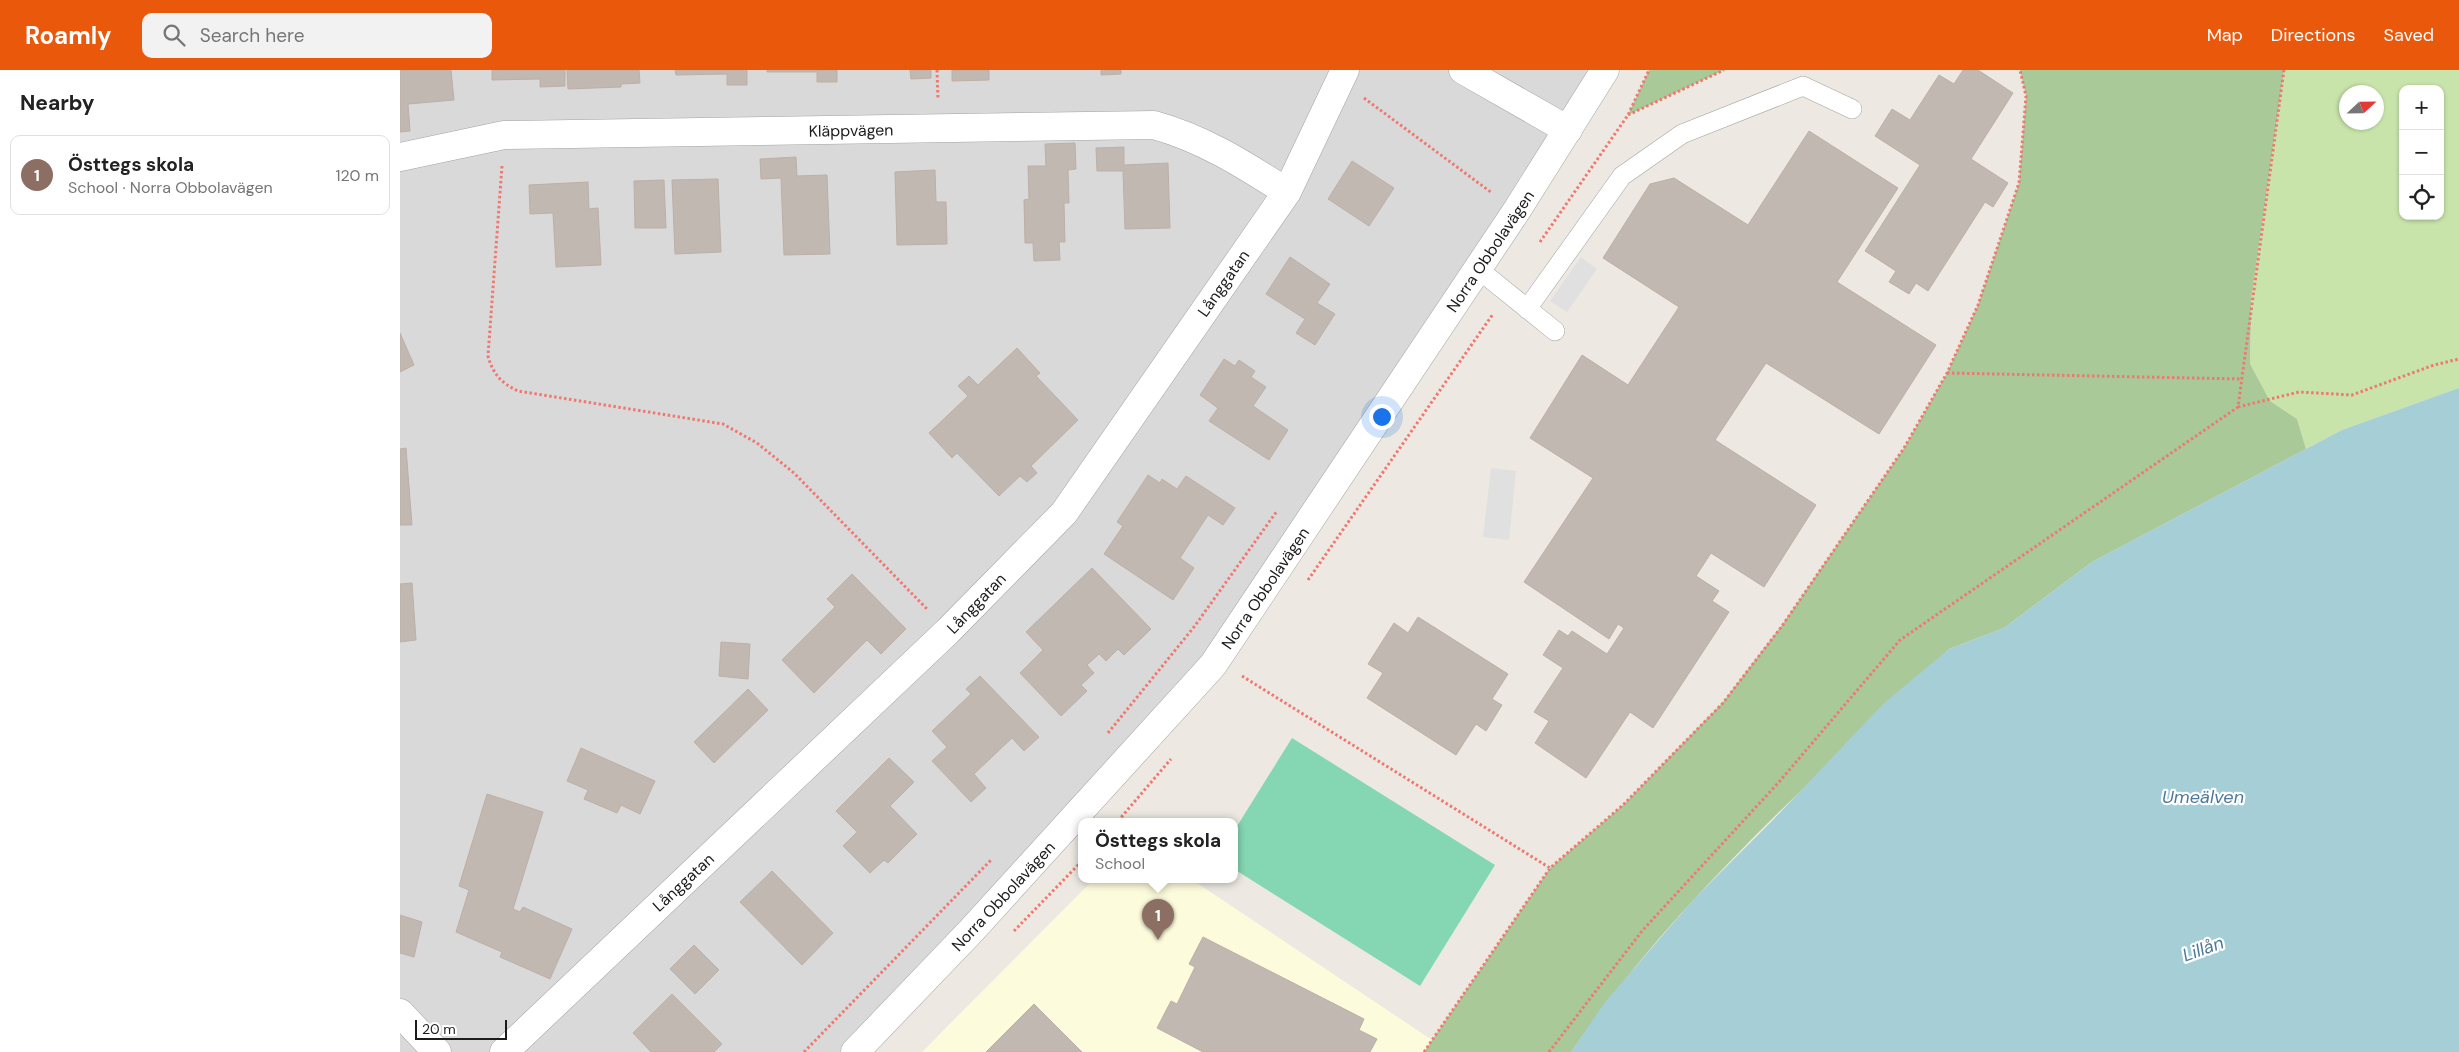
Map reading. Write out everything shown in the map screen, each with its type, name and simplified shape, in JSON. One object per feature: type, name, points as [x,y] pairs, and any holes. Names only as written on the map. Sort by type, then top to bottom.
[{"type":"street","points":[[1464,70],[1568,130]]},
{"type":"street","name":"Norra Obbolavägen","points":[[855,1052],[971,931],[1213,665],[1517,210],[1605,70]]},
{"type":"street","name":"Långgatan","points":[[504,1052],[948,631],[1064,513],[1287,192],[1342,75]]},
{"type":"street","name":"Kläppvägen","points":[[400,157],[504,135],[1154,124],[1185,133],[1217,149],[1287,192]]},
{"type":"street","points":[[400,1013],[437,1052]]},
{"type":"lane","points":[[1527,309],[1622,176],[1682,134],[1803,86],[1852,109]]},
{"type":"lane","points":[[1478,269],[1555,331]]},
{"type":"path","points":[[1537,247],[1628,115],[1649,70]]},
{"type":"path","points":[[1628,115],[1724,70]]},
{"type":"path","points":[[1424,1052],[1550,868],[1623,805],[1723,702],[1782,626],[1904,448],[1947,373],[1978,305],[2019,182],[2026,96],[2020,70]]},
{"type":"path","points":[[2238,407],[2284,70]]},
{"type":"path","points":[[1342,75],[1547,232]]},
{"type":"path","points":[[504,135],[488,356],[498,377],[506,386],[518,391],[723,424],[757,443],[794,473],[948,631]]},
{"type":"path","points":[[1304,586],[1508,293]]},
{"type":"path","points":[[1549,1052],[1642,931],[1780,782],[1900,640],[2238,407],[2299,392],[2352,395],[2434,365],[2459,359]]},
{"type":"path","points":[[1947,373],[2241,379]]},
{"type":"path","points":[[1106,735],[1194,626],[1280,507]]},
{"type":"path","points":[[1248,668],[1242,676],[1550,868]]},
{"type":"path","points":[[804,1052],[993,858]]},
{"type":"shaded area","points":[[400,70],[1605,70],[1213,665],[855,1052],[400,1052]]},
{"type":"shaded area","points":[[1581,257],[1597,269],[1567,312],[1550,301]]},
{"type":"shaded area","points":[[1491,468],[1516,471],[1509,540],[1483,537]]},
{"type":"shaded area","points":[[1090,883],[1197,883],[1432,1040],[1424,1052],[922,1052]]},
{"type":"green space","points":[[1649,70],[1724,70],[1628,115]]},
{"type":"green space","points":[[2020,70],[2284,70],[2251,300],[2250,364],[2270,401],[2297,419],[2306,449],[2092,562],[2004,628],[1949,649],[1799,793],[1702,891],[1655,943],[1612,996],[1571,1052],[1424,1052],[1550,868],[1623,805],[1723,702],[1782,625],[1904,448],[1947,373],[1978,305],[2019,183],[2026,96]]},
{"type":"green space","points":[[2284,70],[2459,70],[2459,388],[2342,430],[2306,449],[2297,419],[2270,401],[2250,365],[2251,300]]},
{"type":"green space","points":[[1292,738],[1495,865],[1420,986],[1238,872],[1238,825]]},
{"type":"water","name":"Umeälven","points":[[2459,388],[2459,1052],[1571,1052],[1605,1002],[1694,899],[1771,822],[1883,704],[1949,649],[2004,628],[2092,562],[2342,430]]},
{"type":"building","points":[[400,70],[451,70],[454,100],[408,104],[410,131],[400,132]]},
{"type":"building","points":[[492,70],[565,70],[565,86],[540,87],[540,79],[492,80]]},
{"type":"building","points":[[567,70],[639,70],[640,83],[621,84],[621,87],[568,89]]},
{"type":"building","points":[[675,70],[747,70],[747,85],[727,85],[727,74],[676,75]]},
{"type":"building","points":[[767,70],[837,70],[837,82],[817,82],[817,72],[767,72]]},
{"type":"building","points":[[910,70],[931,70],[931,78],[911,79]]},
{"type":"building","points":[[952,70],[989,70],[989,80],[952,81]]},
{"type":"building","points":[[1101,70],[1121,70],[1121,74],[1101,75]]},
{"type":"building","points":[[1963,70],[1978,70],[2013,93],[1971,159],[2008,183],[1993,207],[1985,202],[1928,291],[1916,283],[1909,294],[1889,282],[1896,271],[1865,251],[1920,165],[1875,136],[1892,109],[1910,120],[1939,75],[1954,84]]},
{"type":"building","points":[[1809,131],[1898,188],[1837,282],[1936,345],[1879,434],[1766,363],[1715,440],[1816,505],[1764,587],[1711,553],[1696,576],[1719,591],[1712,601],[1729,612],[1653,728],[1630,712],[1586,778],[1535,743],[1549,721],[1534,712],[1563,668],[1543,655],[1559,630],[1568,636],[1572,631],[1607,654],[1624,628],[1618,624],[1609,639],[1524,582],[1593,478],[1530,438],[1582,355],[1628,385],[1679,307],[1603,258],[1650,184],[1674,178],[1748,225]]},
{"type":"building","points":[[1075,143],[1076,169],[1068,170],[1069,203],[1064,203],[1065,242],[1059,242],[1060,260],[1034,261],[1033,243],[1025,243],[1024,200],[1029,199],[1028,166],[1046,166],[1045,144]]},
{"type":"building","points":[[1124,147],[1124,165],[1168,163],[1170,228],[1125,229],[1123,171],[1097,171],[1096,148]]},
{"type":"building","points":[[796,157],[797,176],[827,175],[830,254],[784,255],[781,178],[761,179],[760,159]]},
{"type":"building","points":[[1352,161],[1394,188],[1369,226],[1328,199]]},
{"type":"building","points":[[935,170],[936,202],[946,202],[947,244],[897,245],[895,172]]},
{"type":"building","points":[[718,179],[721,252],[675,254],[672,180]]},
{"type":"building","points":[[664,180],[666,228],[635,228],[634,181]]},
{"type":"building","points":[[588,182],[589,209],[598,208],[601,265],[556,267],[553,213],[530,214],[529,185]]},
{"type":"building","points":[[1290,257],[1330,284],[1317,303],[1335,314],[1315,345],[1296,333],[1305,319],[1266,294]]},
{"type":"building","points":[[400,333],[414,365],[400,372]]},
{"type":"building","points":[[1017,348],[1040,373],[1036,376],[1078,420],[1031,466],[1037,473],[1027,482],[1020,476],[999,496],[957,453],[952,458],[929,433],[968,396],[958,386],[969,376],[978,385]]},
{"type":"building","points":[[1224,359],[1235,366],[1239,360],[1255,371],[1251,377],[1266,387],[1253,406],[1288,430],[1269,460],[1209,421],[1218,408],[1200,395]]},
{"type":"building","points":[[406,448],[412,525],[400,525],[400,449]]},
{"type":"building","points":[[1148,475],[1160,483],[1162,479],[1177,489],[1186,476],[1235,508],[1223,525],[1208,515],[1180,558],[1194,568],[1173,600],[1104,554],[1123,526],[1117,522]]},
{"type":"building","points":[[1092,568],[1151,629],[1124,655],[1118,649],[1106,661],[1099,654],[1087,665],[1094,673],[1081,685],[1087,691],[1061,716],[1020,673],[1043,650],[1026,632]]},
{"type":"building","points":[[852,574],[906,629],[881,654],[867,640],[814,693],[782,660],[835,607],[827,599]]},
{"type":"building","points":[[412,583],[416,640],[400,642],[400,584]]},
{"type":"building","points":[[1418,617],[1508,674],[1492,699],[1502,705],[1486,731],[1476,724],[1456,755],[1367,698],[1383,673],[1368,664],[1394,623],[1408,633]]},
{"type":"building","points":[[721,642],[750,644],[748,679],[719,676]]},
{"type":"building","points":[[980,676],[1039,737],[1024,751],[1012,738],[974,774],[986,788],[971,802],[932,761],[947,747],[932,731],[971,694],[966,689]]},
{"type":"building","points":[[748,689],[768,710],[714,763],[694,742]]},
{"type":"building","points":[[581,748],[655,781],[640,814],[621,805],[617,813],[584,799],[588,790],[567,781]]},
{"type":"building","points":[[889,758],[914,782],[890,806],[917,834],[888,863],[884,860],[870,873],[843,846],[857,832],[836,811]]},
{"type":"building","points":[[487,794],[543,812],[513,909],[520,912],[523,907],[572,929],[550,979],[500,957],[502,952],[456,932],[469,890],[459,886]]},
{"type":"building","points":[[772,871],[833,933],[802,965],[740,902]]},
{"type":"building","points":[[400,915],[422,922],[414,957],[400,953]]},
{"type":"building","points":[[1203,937],[1364,1019],[1359,1030],[1377,1039],[1370,1052],[1203,1052],[1157,1028],[1171,1001],[1177,1004],[1195,967],[1189,964]]},
{"type":"building","points":[[694,945],[719,970],[695,994],[670,969]]},
{"type":"building","points":[[672,994],[722,1044],[714,1052],[651,1052],[633,1033]]},
{"type":"building","points":[[1034,1004],[1082,1052],[986,1052]]},
{"type":"place","name":"Östtegs skola","points":[[1158,940]]},
{"type":"water label","name":"Lillån","points":[[2203,949]]}]
